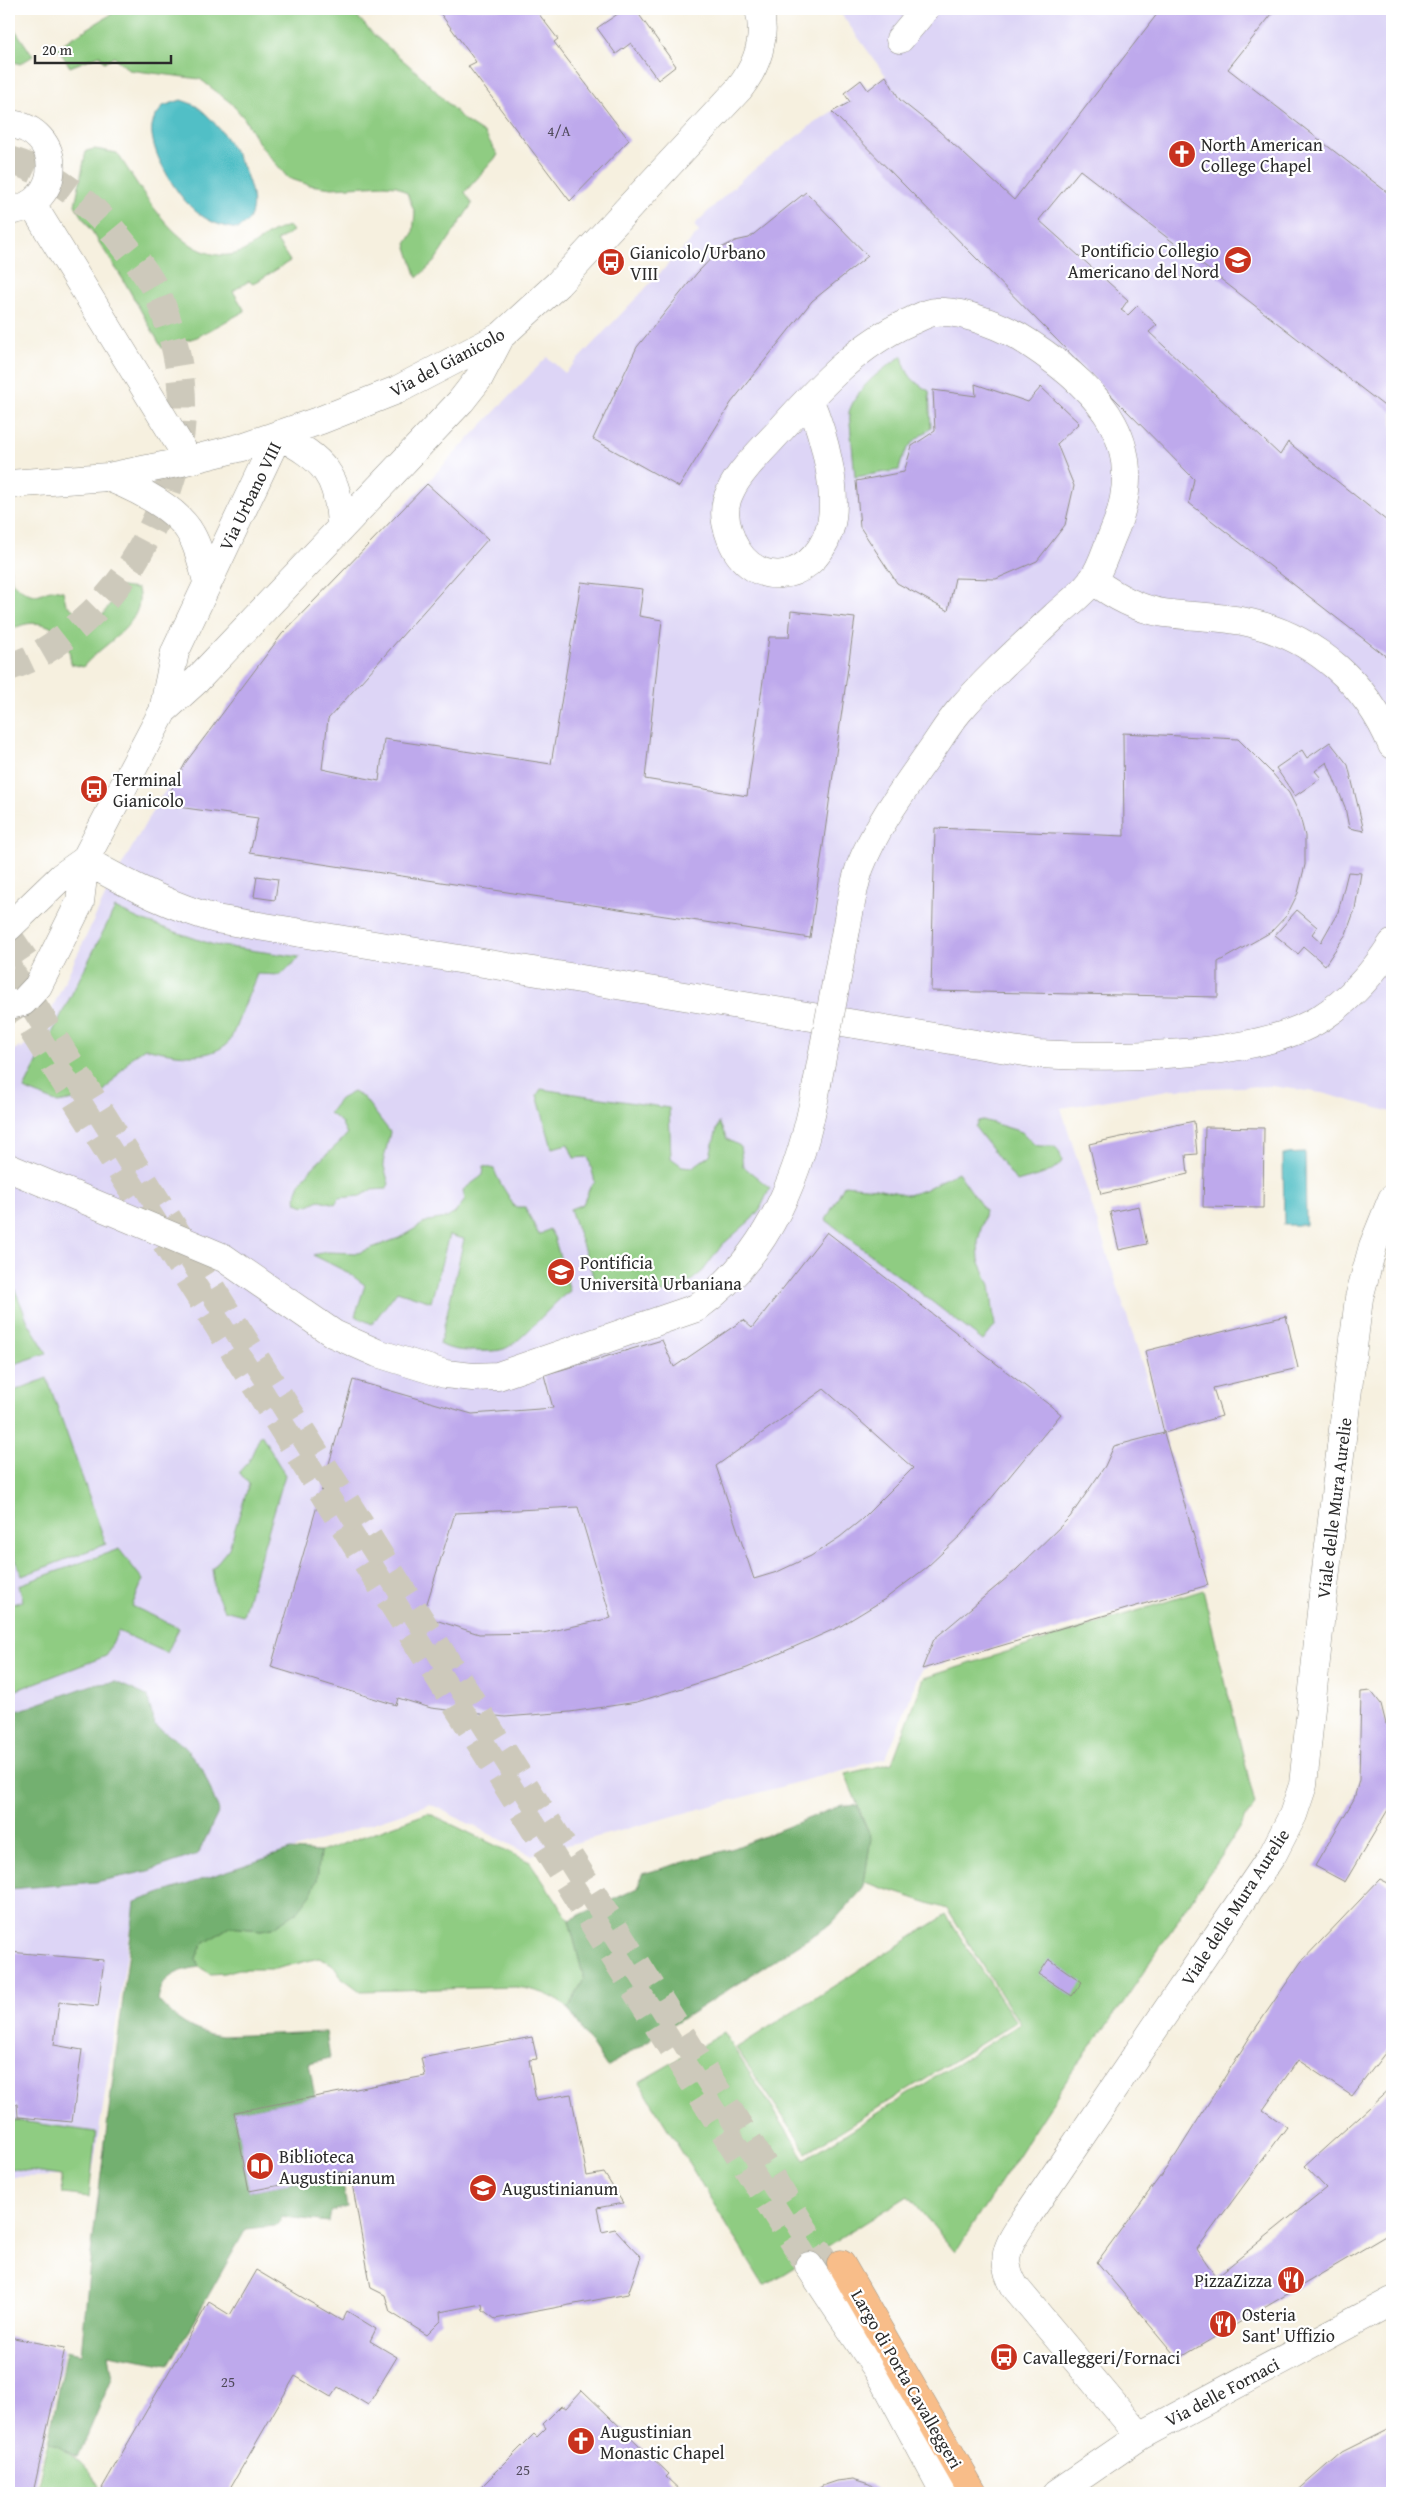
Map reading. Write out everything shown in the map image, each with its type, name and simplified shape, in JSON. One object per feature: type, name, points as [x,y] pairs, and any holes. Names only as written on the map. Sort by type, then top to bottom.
[{"type":"main road","name":"Largo di Porta Cavalleggeri","points":[[841,2264],[973,2493]]},
{"type":"street","name":"Via del Gianicolo","points":[[9,484],[108,476],[189,460],[278,435],[397,390],[501,336],[558,284],[736,94],[748,78],[761,47],[761,17],[759,9]]},
{"type":"street","points":[[900,39],[924,9]]},
{"type":"street","points":[[9,124],[26,128],[38,137],[47,149],[51,164],[50,179],[43,193],[21,208],[189,460]]},
{"type":"street","points":[[9,1168],[224,1258],[334,1334],[377,1353],[445,1374],[473,1377],[498,1376],[696,1308],[718,1292],[736,1275],[772,1224],[797,1166],[817,1084],[858,874],[870,846],[911,779],[957,713],[1002,666],[1092,580],[1120,518],[1127,491],[1125,462],[1118,433],[1106,411],[1091,391],[1074,374],[1020,337],[986,322],[961,315],[934,312],[903,325],[872,343],[839,369],[809,399],[755,458],[730,491],[724,520],[737,552],[759,571],[772,575],[784,575],[801,569],[818,553],[830,529],[833,508],[830,479],[817,418],[809,399]]},
{"type":"street","name":"Via Urbano VIII","points":[[163,710],[196,680],[461,401],[479,378],[501,336]]},
{"type":"street","name":"Via Urbano VIII","points":[[10,1006],[23,1002],[38,986],[80,902],[85,860],[163,710],[175,652],[278,435],[314,457],[329,473],[338,490],[341,527]]},
{"type":"street","name":"Via Urbano VIII","points":[[108,476],[132,486],[155,501],[190,533],[207,582]]},
{"type":"street","points":[[1092,580],[1115,596],[1138,606],[1163,613],[1251,623],[1284,634],[1321,654],[1339,667],[1359,690],[1392,745]]},
{"type":"street","name":"Via Urbano VIII","points":[[9,928],[61,877],[85,860]]},
{"type":"street","points":[[85,860],[166,903],[216,919],[1037,1054],[1114,1056],[1229,1047],[1268,1040],[1296,1030],[1328,1012],[1362,982],[1392,944]]},
{"type":"street","name":"Viale delle Mura Aurelie","points":[[1140,2436],[1015,2286],[1007,2268],[1006,2253],[1027,2216],[1273,1854],[1299,1801],[1308,1753],[1322,1604],[1359,1298],[1374,1246],[1392,1199]]},
{"type":"street","name":"Largo di Porta Cavalleggeri","points":[[809,2266],[883,2378],[941,2486],[950,2493]]},
{"type":"street","name":"Via delle Fornaci","points":[[1058,2493],[1140,2436],[1392,2301]]},
{"type":"shaded area","name":"Pontificia Università Urbaniana","points":[[845,9],[1392,9],[1392,1112],[1322,1093],[1271,1086],[1174,1089],[1061,1108],[1164,1433],[1114,1446],[1092,1488],[1047,1542],[934,1639],[886,1758],[531,1855],[430,1804],[135,1902],[92,2176],[9,2177],[9,1053],[19,1047],[21,1050],[48,1017],[107,892],[158,801],[282,634],[547,357],[565,373],[699,232],[694,225],[744,177],[813,124],[886,76],[842,15]]},
{"type":"green space","points":[[120,9],[364,9],[356,15],[374,35],[419,74],[465,121],[485,134],[498,155],[465,192],[472,204],[434,262],[417,278],[406,244],[413,233],[415,213],[407,193],[397,186],[332,188],[309,185],[288,178],[260,145],[244,118],[231,103],[200,79],[129,70],[114,57],[104,62],[100,55],[70,67],[57,47]]},
{"type":"green space","points":[[9,21],[33,56],[20,64],[9,60]]},
{"type":"green space","points":[[95,149],[117,153],[138,186],[165,222],[181,237],[197,248],[215,255],[235,254],[248,249],[273,232],[289,226],[293,231],[277,241],[290,261],[253,284],[249,281],[233,291],[245,311],[197,337],[162,348],[124,281],[75,205],[86,151]]},
{"type":"green space","points":[[902,356],[911,377],[929,391],[931,428],[910,446],[901,462],[899,470],[855,477],[849,412],[864,387],[878,373]]},
{"type":"green space","points":[[9,563],[12,582],[22,590],[35,595],[49,590],[63,591],[66,604],[81,616],[93,621],[102,616],[121,587],[138,589],[139,602],[136,613],[130,623],[83,667],[71,664],[65,640],[54,629],[46,625],[31,623],[9,632]]},
{"type":"green space","points":[[115,908],[141,920],[214,945],[300,957],[281,975],[257,974],[230,1041],[221,1048],[212,1052],[189,1055],[166,1053],[145,1048],[133,1056],[101,1095],[58,1103],[24,1089]]},
{"type":"green space","points":[[541,1089],[669,1108],[671,1158],[682,1166],[693,1167],[710,1155],[719,1122],[727,1139],[740,1146],[743,1166],[770,1188],[760,1209],[752,1219],[722,1245],[703,1271],[686,1285],[663,1293],[595,1281],[570,1209],[583,1204],[590,1187],[595,1182],[589,1159],[587,1157],[574,1158],[568,1144],[552,1148],[537,1095]]},
{"type":"green space","points":[[353,1092],[364,1098],[390,1132],[383,1163],[389,1184],[386,1189],[371,1190],[360,1196],[339,1198],[335,1204],[320,1200],[301,1205],[297,1203],[296,1194],[300,1184],[314,1166],[347,1134],[341,1122],[329,1113],[340,1099]]},
{"type":"green space","points":[[983,1120],[1022,1132],[1035,1145],[1055,1147],[1062,1161],[1049,1172],[1017,1182],[975,1127],[978,1121]]},
{"type":"green space","points":[[484,1166],[494,1169],[514,1207],[525,1207],[539,1235],[549,1229],[554,1237],[570,1291],[520,1339],[504,1349],[465,1351],[444,1346],[440,1344],[464,1239],[449,1235],[431,1302],[397,1291],[372,1324],[355,1316],[365,1285],[347,1272],[313,1255],[325,1252],[358,1253],[399,1238],[428,1221],[447,1218],[455,1213],[465,1200],[463,1190],[483,1175]]},
{"type":"green space","points":[[958,1172],[985,1211],[978,1242],[979,1260],[990,1285],[995,1326],[983,1341],[826,1220],[844,1185],[876,1188],[908,1195],[924,1190]]},
{"type":"green space","points":[[9,1283],[13,1285],[28,1322],[47,1353],[9,1366]]},
{"type":"green space","points":[[47,1378],[106,1544],[22,1576],[9,1542],[9,1393]]},
{"type":"green space","points":[[261,1434],[285,1475],[243,1615],[224,1610],[215,1591],[212,1569],[229,1548],[249,1484],[239,1472],[249,1461]]},
{"type":"green space","points":[[119,1549],[143,1580],[132,1606],[179,1628],[167,1653],[118,1631],[106,1656],[9,1693],[9,1605],[23,1601],[19,1585]]},
{"type":"green space","points":[[1203,1590],[1255,1804],[1121,2006],[1072,2072],[955,2252],[908,2196],[764,2286],[639,2082],[724,2033],[805,2159],[1020,2024],[947,1909],[864,1882],[871,1838],[845,1774],[892,1763],[924,1678]]},
{"type":"green space","points":[[116,1682],[147,1696],[155,1725],[184,1746],[202,1768],[219,1811],[198,1854],[148,1871],[96,1882],[9,1889],[9,1714],[92,1685]]},
{"type":"green space","points":[[842,1805],[857,1806],[871,1838],[862,1890],[831,1924],[607,2067],[568,2009],[584,1979],[569,1920],[638,1888],[642,1874],[734,1848]]},
{"type":"green space","points":[[428,1813],[530,1862],[569,1920],[584,1979],[568,2009],[544,1994],[516,1987],[360,1991],[341,1977],[332,1964],[319,1958],[275,1969],[239,1969],[211,1974],[199,1967],[196,1958],[202,1945],[229,1927],[261,1930],[272,1928],[317,1880],[320,1852]]},
{"type":"green space","points":[[290,1850],[320,1852],[317,1880],[311,1894],[298,1911],[272,1928],[261,1930],[229,1927],[202,1945],[196,1958],[199,1967],[183,1970],[167,1980],[163,1985],[158,2000],[178,2020],[202,2032],[221,2036],[326,2032],[330,2058],[309,2063],[315,2097],[235,2112],[249,2191],[341,2174],[347,2207],[331,2211],[329,2222],[283,2217],[275,2226],[246,2229],[169,2365],[108,2354],[112,2378],[78,2457],[48,2441],[67,2351],[81,2354],[90,2262],[135,1902]]},
{"type":"green space","points":[[946,1915],[1016,2022],[807,2152],[736,2048]]},
{"type":"green space","points":[[9,2111],[12,2112],[13,2120],[96,2132],[89,2197],[63,2194],[61,2176],[9,2168]]},
{"type":"green space","points":[[48,2441],[83,2464],[99,2486],[96,2493],[39,2493],[37,2488]]},
{"type":"water","points":[[181,100],[196,106],[217,126],[238,157],[246,174],[253,206],[249,219],[238,229],[210,221],[199,214],[180,195],[159,159],[152,136],[153,122],[163,106]]},
{"type":"water","points":[[1305,1153],[1306,1225],[1284,1225],[1283,1154]]},
{"type":"building","points":[[437,9],[535,9],[558,39],[554,42],[629,140],[570,201],[468,66],[476,62]]},
{"type":"building","points":[[625,9],[635,9],[676,66],[658,80],[631,43],[616,54],[597,28]]},
{"type":"building","points":[[1161,9],[1276,9],[1228,69],[1392,196],[1392,412],[1080,170],[1039,220],[1128,300],[1121,310],[1128,315],[1137,306],[1157,325],[1149,332],[1280,455],[1288,442],[1392,525],[1392,661],[1189,503],[1194,479],[832,112],[850,102],[844,93],[861,80],[868,90],[886,76],[900,100],[939,131],[1014,200]]},
{"type":"building","points":[[806,192],[868,256],[812,301],[731,403],[679,487],[593,439],[637,347],[697,273],[721,248],[735,241],[749,238]]},
{"type":"building","points":[[975,384],[1028,402],[1041,387],[1079,423],[1057,444],[1074,486],[1065,525],[1037,561],[996,579],[955,578],[948,611],[897,583],[860,527],[856,481],[904,472],[912,446],[935,431],[933,390],[976,396]]},
{"type":"building","points":[[427,484],[488,539],[328,719],[322,769],[379,781],[384,739],[551,764],[581,582],[643,589],[639,616],[662,620],[645,779],[747,796],[769,637],[789,637],[791,611],[855,618],[810,938],[250,853],[258,818],[163,805],[186,762],[282,634]]},
{"type":"building","points":[[1123,733],[1238,739],[1273,774],[1289,793],[1299,813],[1305,836],[1305,865],[1298,893],[1287,915],[1271,932],[1218,962],[1218,997],[931,991],[935,828],[1124,836]]},
{"type":"building","points":[[1330,742],[1348,765],[1364,831],[1349,828],[1345,807],[1327,762],[1315,771],[1321,778],[1295,796],[1276,768],[1302,750],[1307,758]]},
{"type":"building","points":[[1348,872],[1361,873],[1355,909],[1346,934],[1325,965],[1304,947],[1298,954],[1275,935],[1297,910],[1317,927],[1312,934],[1321,942],[1338,912]]},
{"type":"building","points":[[257,876],[278,879],[275,900],[254,897]]},
{"type":"building","points":[[1194,1121],[1197,1154],[1186,1155],[1188,1174],[1101,1194],[1089,1144]]},
{"type":"building","points":[[1205,1127],[1264,1128],[1263,1208],[1203,1207]]},
{"type":"building","points":[[1139,1206],[1147,1244],[1119,1250],[1110,1212]]},
{"type":"building","points":[[827,1232],[1061,1414],[961,1535],[927,1567],[885,1599],[839,1627],[747,1668],[637,1702],[570,1712],[505,1717],[431,1708],[398,1698],[396,1705],[271,1667],[353,1380],[472,1414],[553,1408],[544,1375],[662,1340],[674,1367],[743,1320],[752,1328]],"holes":[[[824,1389],[913,1468],[861,1520],[840,1537],[811,1556],[777,1572],[754,1579],[716,1466]],[[578,1507],[611,1618],[543,1633],[479,1634],[423,1616],[455,1513]]]},
{"type":"building","points":[[1286,1316],[1298,1368],[1213,1388],[1222,1416],[1164,1433],[1145,1351]]},
{"type":"building","points":[[1164,1433],[1208,1585],[922,1669],[934,1639],[1015,1571],[1070,1517],[1105,1466],[1114,1446]]},
{"type":"building","points":[[1371,1691],[1381,1704],[1386,1724],[1392,1729],[1392,1810],[1389,1808],[1345,1882],[1315,1866],[1354,1799],[1359,1780],[1361,1692]]},
{"type":"building","points":[[1380,1879],[1392,1885],[1392,2044],[1352,2096],[1298,2060],[1263,2110],[1287,2127],[1197,2249],[1216,2277],[1326,2188],[1305,2166],[1392,2087],[1392,2232],[1178,2359],[1097,2262],[1176,2155],[1253,2032],[1301,1962]]},
{"type":"building","points":[[9,1952],[104,1960],[98,2006],[59,2002],[54,2045],[82,2050],[72,2122],[18,2117],[17,2104],[9,2104]]},
{"type":"building","points":[[1049,1959],[1082,1982],[1072,1996],[1039,1974]]},
{"type":"building","name":"Augustinianum","points":[[532,2037],[537,2059],[529,2060],[536,2100],[571,2094],[587,2176],[604,2173],[623,2203],[597,2208],[602,2232],[615,2229],[641,2257],[628,2294],[495,2319],[483,2310],[482,2304],[440,2312],[441,2321],[427,2335],[390,2312],[385,2295],[371,2288],[350,2172],[249,2191],[234,2112],[425,2076],[421,2058]]},
{"type":"building","points":[[256,2270],[342,2321],[347,2311],[376,2329],[370,2341],[397,2357],[368,2405],[338,2387],[331,2397],[295,2376],[230,2488],[239,2493],[111,2493],[102,2488],[209,2302],[230,2315]]},
{"type":"building","points":[[9,2337],[65,2348],[33,2493],[9,2493]]},
{"type":"building","name":"Augustinian Monastic Chapel","points":[[582,2390],[669,2474],[666,2477],[683,2493],[475,2493],[534,2434],[537,2437],[546,2428],[543,2424],[561,2406],[566,2408]]},
{"type":"building","points":[[1392,2427],[1392,2493],[1295,2493],[1342,2452]]},
{"type":"building","points":[[853,2479],[869,2484],[882,2493],[813,2493],[822,2486],[837,2481]]},
{"type":"tunnel","points":[[9,160],[41,173],[71,191],[109,226],[137,261],[157,292],[171,331],[182,390],[182,420],[179,448],[172,477],[162,506],[148,536],[130,567],[110,594],[84,621],[43,652],[9,667]]},
{"type":"tunnel","points":[[9,937],[43,987]]},
{"type":"tunnel","points":[[9,970],[30,1000],[849,2298]]},
{"type":"tunnel","points":[[9,993],[809,2266]]},
{"type":"place","name":"North American College Chapel","points":[[1182,154]]},
{"type":"place","name":"Pontificio Collegio Americano del Nord","points":[[1238,260]]},
{"type":"place","name":"Gianicolo/Urbano VIII","points":[[611,262]]},
{"type":"place","name":"Terminal Gianicolo","points":[[94,789]]},
{"type":"place","name":"Pontificia Università Urbaniana","points":[[561,1272]]},
{"type":"place","name":"Biblioteca Augustinianum","points":[[260,2166]]},
{"type":"place","name":"Augustinianum","points":[[483,2188]]},
{"type":"place","name":"PizzaZizza","points":[[1291,2280]]},
{"type":"place","name":"Osteria Sant' Uffizio","points":[[1223,2324]]},
{"type":"place","name":"Cavalleggeri/Fornaci","points":[[1004,2357]]},
{"type":"place","name":"Augustinian Monastic Chapel","points":[[581,2441]]}]
